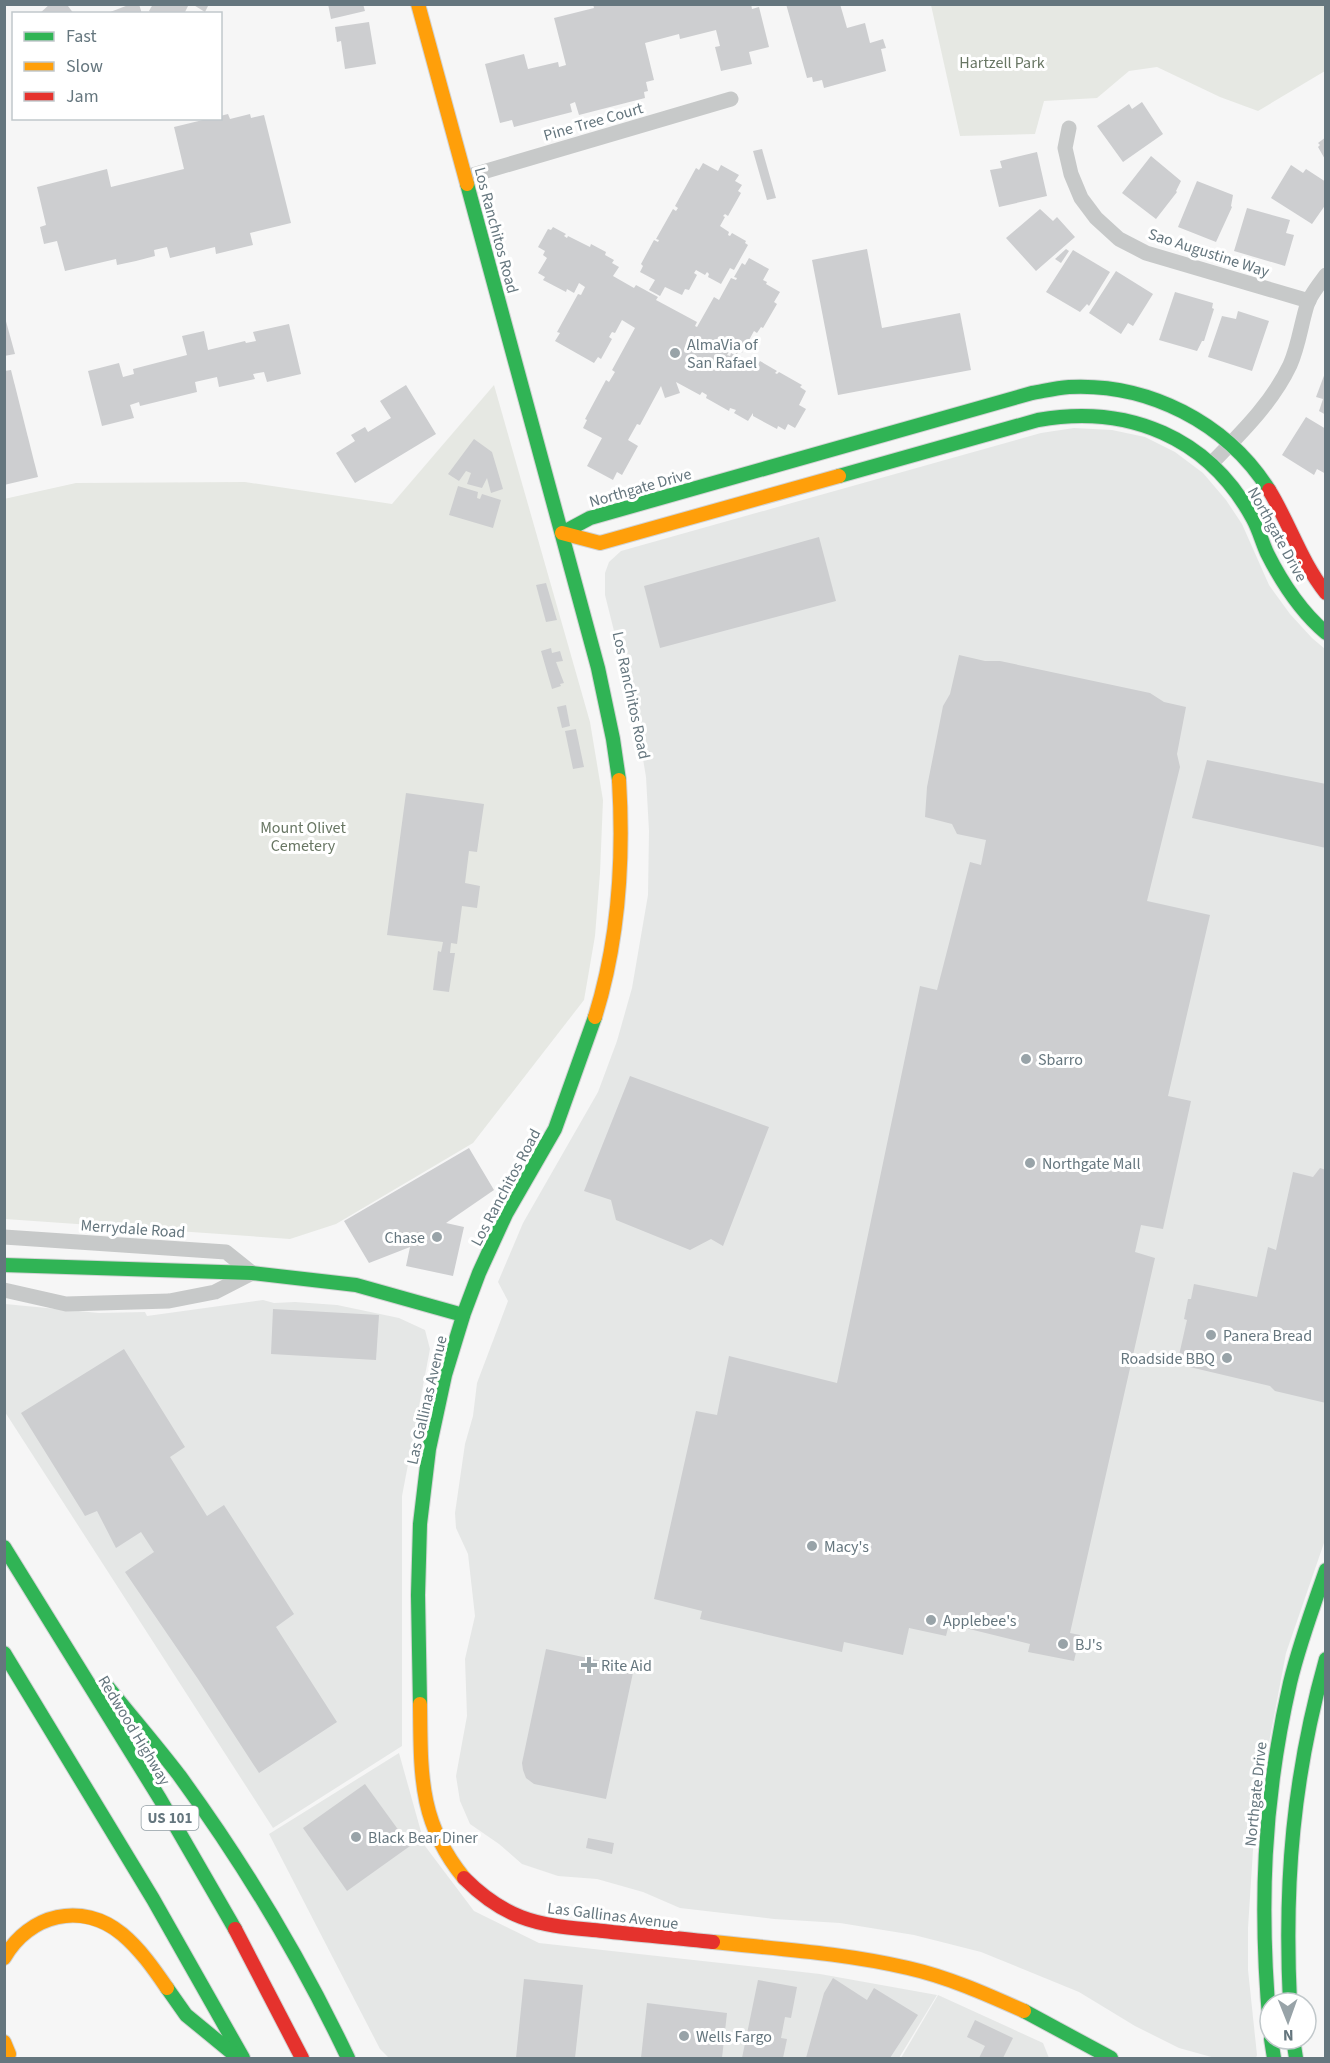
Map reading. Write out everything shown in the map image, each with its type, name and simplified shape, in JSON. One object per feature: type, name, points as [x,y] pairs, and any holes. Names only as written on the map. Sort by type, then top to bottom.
[{"type":"main road","name":"Los Ranchitos Road","points":[[418,4],[598,668],[611,727],[619,779],[622,831],[622,882],[616,932],[606,982],[587,1048],[554,1132],[507,1212],[463,1315]]},
{"type":"main road","name":"Northgate Drive","points":[[562,533],[590,518],[1032,393],[1072,387],[1118,389],[1159,399],[1196,417],[1231,443],[1259,475],[1278,506],[1305,564],[1326,593]]},
{"type":"main road","name":"Northgate Drive","points":[[562,533],[600,543],[1038,420],[1074,415],[1114,417],[1150,425],[1182,441],[1212,463],[1236,491],[1253,518],[1281,578],[1300,606],[1326,633]]},
{"type":"main road","name":"Los Ranchitos Road","points":[[562,533],[585,573],[613,673]]},
{"type":"main road","name":"Los Ranchitos Road","points":[[564,1108],[586,1086]]},
{"type":"main road","points":[[4,1265],[252,1273],[356,1285],[463,1315]]},
{"type":"main road","name":"Las Gallinas Avenue","points":[[463,1315],[445,1376],[431,1436],[420,1524],[417,1577],[421,1776],[426,1808],[438,1839],[456,1868],[483,1896],[518,1917],[557,1926],[848,1956],[909,1968],[987,1994],[1025,2011],[1091,2056],[1111,2058]]},
{"type":"main road","name":"Redwood Highway","points":[[4,1547],[209,1884],[255,1964],[302,2058]]},
{"type":"main road","name":"Northgate Drive","points":[[1265,1991],[1264,1868],[1272,1771],[1297,1657],[1326,1570]]},
{"type":"main road","points":[[26,1583],[186,1786],[280,1928],[353,2054]]},
{"type":"main road","points":[[4,1653],[172,1931],[241,2058]]},
{"type":"main road","points":[[1289,1991],[1288,1891],[1298,1778],[1326,1659]]},
{"type":"main road","points":[[1272,1771],[1298,1778]]},
{"type":"main road","points":[[4,1958],[22,1934],[47,1920],[77,1916],[110,1925],[120,1930],[136,1947],[185,2014],[241,2058]]},
{"type":"street","name":"Pine Tree Court","points":[[466,177],[731,99]]},
{"type":"street","name":"Sao Augustine Way","points":[[1069,128],[1065,148],[1071,174],[1081,198],[1096,218],[1119,239],[1146,253],[1309,302]]},
{"type":"street","points":[[1212,463],[1258,414],[1275,392],[1289,366],[1309,302],[1326,275]]},
{"type":"street","name":"Merrydale Road","points":[[4,1237],[226,1252],[252,1273]]},
{"type":"street","points":[[4,1290],[66,1304],[170,1301],[215,1292],[252,1273]]},
{"type":"shaded area","points":[[1074,428],[1112,430],[1145,437],[1175,452],[1203,473],[1226,500],[1242,524],[1269,585],[1290,614],[1325,649],[1325,1540],[1286,1653],[1258,1801],[1248,1928],[1248,1970],[1256,2058],[1215,2058],[1179,2048],[1135,2026],[1079,1992],[981,1952],[914,1935],[840,1923],[774,1919],[680,1908],[643,1892],[597,1879],[558,1876],[522,1864],[499,1844],[470,1824],[460,1801],[456,1776],[467,1716],[465,1659],[475,1616],[468,1554],[456,1528],[455,1513],[477,1383],[508,1301],[498,1282],[523,1223],[598,1092],[617,1041],[632,988],[648,895],[649,831],[646,777],[637,723],[605,595],[605,573],[609,562],[621,551],[1041,433]]},
{"type":"shaded area","points":[[263,1300],[274,1303],[337,1305],[399,1318],[425,1330],[430,1349],[402,1496],[402,1746],[273,1828],[5,1412],[5,1304],[99,1313],[145,1312],[147,1316]]},
{"type":"shaded area","points":[[399,1753],[425,1846],[474,1911],[539,1943],[820,1974],[937,1995],[899,2058],[389,2058],[380,2049],[269,1834]]},
{"type":"shaded area","points":[[938,1995],[1043,2043],[1049,2058],[901,2058]]},
{"type":"green space","name":"Hartzell Park","points":[[931,5],[1325,5],[1325,71],[1258,111],[1220,97],[1157,67],[1129,71],[1097,98],[1044,101],[1035,134],[960,136]]},
{"type":"green space","name":"Mount Olivet Cemetery","points":[[494,385],[590,722],[603,800],[595,936],[584,1000],[473,1143],[336,1224],[290,1239],[5,1219],[4,499],[76,483],[245,482],[392,504]]},
{"type":"building","points":[[50,4],[70,4],[68,6],[72,12],[41,12]]},
{"type":"building","points":[[131,4],[139,4],[141,12],[110,12]]},
{"type":"building","points":[[153,4],[189,4],[185,12],[149,11]]},
{"type":"building","points":[[192,4],[209,4],[205,12]]},
{"type":"building","points":[[328,4],[363,4],[365,11],[331,19]]},
{"type":"building","points":[[593,4],[751,4],[752,9],[759,7],[769,47],[749,52],[752,64],[721,71],[715,47],[720,46],[716,30],[680,39],[679,34],[645,43],[654,80],[646,82],[648,91],[644,92],[645,98],[579,115],[575,102],[570,104],[572,112],[514,127],[512,120],[500,123],[485,64],[524,54],[528,69],[558,62],[559,67],[566,65],[554,18],[594,8]]},
{"type":"building","points":[[786,4],[840,4],[847,28],[865,23],[870,43],[883,39],[886,48],[881,49],[886,71],[824,88],[822,80],[813,82],[812,77],[807,78]]},
{"type":"building","points":[[369,22],[376,64],[345,69],[341,41],[337,42],[335,27]]},
{"type":"building","points":[[1142,102],[1163,134],[1123,162],[1097,126],[1129,104],[1132,109]]},
{"type":"building","points":[[228,114],[230,119],[250,114],[251,118],[264,115],[291,223],[250,233],[253,245],[216,254],[215,247],[170,258],[167,247],[154,250],[155,256],[136,261],[117,265],[116,259],[65,271],[57,241],[44,244],[40,227],[46,225],[37,187],[107,169],[111,187],[184,169],[174,127],[203,120],[222,120],[222,116]]},
{"type":"building","points":[[1326,137],[1326,161],[1318,143]]},
{"type":"building","points":[[762,149],[776,198],[767,200],[753,151]]},
{"type":"building","points":[[1037,152],[1047,196],[999,207],[990,170],[1002,168],[1000,161]]},
{"type":"building","points":[[1151,156],[1181,181],[1177,192],[1156,219],[1122,193]]},
{"type":"building","name":"AlmaVia of San Rafael","points":[[703,163],[718,171],[721,165],[739,175],[735,181],[742,185],[738,191],[741,193],[728,216],[725,214],[723,216],[725,217],[720,226],[729,232],[728,235],[732,233],[746,241],[748,245],[734,270],[730,268],[721,284],[708,277],[707,272],[705,275],[696,270],[694,273],[697,275],[689,290],[685,289],[682,295],[665,287],[660,296],[649,290],[655,280],[640,272],[643,266],[641,264],[654,240],[658,242],[659,240],[656,239],[673,209],[676,211],[678,208],[675,206],[696,168],[699,170]]},
{"type":"building","points":[[1291,165],[1303,173],[1306,169],[1326,182],[1326,204],[1312,224],[1271,198]]},
{"type":"building","points":[[1197,181],[1233,195],[1232,207],[1216,242],[1178,227]]},
{"type":"building","points":[[1247,208],[1290,220],[1286,233],[1294,235],[1285,266],[1234,251]]},
{"type":"building","points":[[1040,209],[1053,221],[1057,217],[1075,237],[1036,271],[1006,238]]},
{"type":"building","name":"AlmaVia of San Rafael","points":[[553,227],[566,234],[564,236],[567,238],[568,236],[590,247],[591,244],[606,252],[605,255],[614,260],[612,263],[619,267],[613,276],[634,288],[636,285],[658,297],[656,300],[697,322],[695,326],[697,327],[714,297],[719,300],[731,278],[736,280],[737,278],[734,277],[742,263],[745,265],[749,258],[769,269],[763,280],[780,292],[774,302],[777,304],[763,328],[761,327],[757,333],[754,331],[742,353],[739,351],[737,354],[722,346],[721,348],[729,352],[727,355],[730,356],[731,353],[754,366],[752,369],[754,370],[760,361],[777,371],[775,373],[779,372],[802,385],[800,387],[806,391],[799,405],[806,409],[795,428],[788,424],[785,430],[778,426],[777,429],[753,416],[753,413],[748,421],[734,413],[736,410],[730,408],[729,411],[706,398],[707,395],[702,392],[700,395],[676,382],[680,393],[665,398],[661,386],[640,425],[637,424],[628,440],[638,446],[622,475],[617,472],[613,480],[587,466],[602,438],[583,428],[587,420],[585,419],[606,380],[609,382],[615,372],[612,370],[635,328],[622,320],[615,333],[612,332],[609,337],[612,339],[601,359],[598,357],[594,363],[555,341],[560,333],[557,332],[578,294],[581,295],[585,287],[579,283],[574,293],[567,289],[566,292],[543,280],[545,277],[538,273],[547,258],[543,255],[545,251],[538,247],[548,229],[551,230]]},
{"type":"building","points":[[867,249],[882,328],[960,313],[971,370],[838,395],[812,260]]},
{"type":"building","points":[[1066,249],[1069,251],[1061,263],[1055,259]]},
{"type":"building","points":[[1073,250],[1110,272],[1089,306],[1087,304],[1080,312],[1046,292]]},
{"type":"building","points":[[1116,271],[1153,294],[1133,326],[1128,323],[1121,334],[1089,313]]},
{"type":"building","points":[[1175,292],[1213,303],[1212,308],[1214,309],[1204,341],[1197,351],[1159,340]]},
{"type":"building","points":[[1238,311],[1269,321],[1252,371],[1208,357],[1222,316],[1236,319]]},
{"type":"building","points":[[4,314],[15,354],[4,356]]},
{"type":"building","points":[[289,324],[301,374],[267,382],[264,372],[253,374],[255,379],[219,387],[217,377],[195,382],[197,392],[140,406],[139,402],[130,405],[134,418],[102,426],[88,371],[119,363],[123,377],[134,374],[133,369],[187,355],[182,336],[204,331],[208,350],[245,341],[246,343],[256,341],[253,332]]},
{"type":"building","points":[[11,370],[38,477],[4,485],[4,371]]},
{"type":"building","points":[[1325,373],[1326,415],[1319,411],[1323,399],[1316,397]]},
{"type":"building","points":[[406,385],[436,434],[355,483],[336,453],[355,441],[351,435],[365,427],[368,432],[391,418],[380,401]]},
{"type":"building","points":[[1306,417],[1326,429],[1326,474],[1317,469],[1314,475],[1282,455]]},
{"type":"building","points":[[474,439],[492,452],[503,489],[491,493],[487,478],[482,488],[467,484],[471,473],[466,471],[459,481],[448,474]]},
{"type":"building","points":[[458,486],[478,492],[477,498],[480,499],[482,494],[501,500],[493,528],[449,515]]},
{"type":"building","points":[[819,537],[836,601],[660,648],[644,586]]},
{"type":"building","points":[[546,583],[557,620],[546,622],[536,585]]},
{"type":"building","points":[[551,648],[552,653],[560,651],[563,661],[556,662],[564,683],[552,689],[541,651]]},
{"type":"building","name":"Northgate Mall","points":[[959,655],[985,661],[1000,661],[1150,693],[1164,702],[1186,707],[1177,754],[1180,767],[1147,901],[1210,915],[1168,1096],[1191,1101],[1163,1229],[1141,1225],[1135,1252],[1155,1258],[1070,1633],[1080,1635],[1074,1661],[1028,1652],[1030,1644],[949,1624],[946,1636],[909,1628],[903,1655],[844,1642],[842,1652],[700,1619],[702,1611],[654,1599],[696,1411],[717,1415],[729,1356],[837,1383],[920,986],[937,990],[970,862],[981,865],[986,840],[957,834],[952,824],[925,817],[927,787],[943,706],[950,694]]},
{"type":"building","points":[[566,705],[570,726],[562,728],[557,707]]},
{"type":"building","points":[[576,729],[584,767],[573,769],[565,731]]},
{"type":"building","points":[[1207,760],[1326,784],[1326,848],[1192,818]]},
{"type":"building","points":[[406,793],[484,804],[477,852],[469,851],[465,883],[480,886],[477,908],[462,906],[457,944],[451,943],[450,953],[455,953],[449,992],[433,990],[438,951],[441,952],[443,942],[387,935]]},
{"type":"building","points":[[630,1076],[769,1127],[723,1246],[711,1239],[690,1250],[616,1220],[611,1200],[584,1191]]},
{"type":"building","points":[[469,1148],[494,1190],[446,1223],[464,1227],[453,1276],[406,1266],[410,1247],[369,1263],[344,1221]]},
{"type":"building","points":[[1320,1168],[1326,1170],[1326,1403],[1275,1391],[1270,1386],[1177,1364],[1187,1320],[1184,1319],[1188,1299],[1191,1299],[1194,1284],[1257,1297],[1268,1247],[1276,1250],[1293,1172],[1313,1177]]},
{"type":"building","points":[[273,1309],[379,1315],[376,1360],[271,1354]]},
{"type":"building","points":[[124,1349],[185,1447],[170,1457],[207,1516],[224,1505],[294,1614],[276,1627],[337,1722],[259,1773],[125,1572],[154,1552],[141,1532],[116,1548],[97,1511],[85,1516],[21,1413]]},
{"type":"building","name":"Rite Aid","points":[[546,1649],[634,1668],[606,1799],[534,1784],[526,1778],[522,1763]]},
{"type":"building","name":"Black Bear Diner","points":[[365,1784],[410,1846],[347,1891],[303,1828]]},
{"type":"building","points":[[588,1838],[614,1843],[612,1854],[586,1848]]},
{"type":"building","points":[[833,1978],[867,2000],[874,1988],[918,2015],[890,2058],[806,2058],[824,1993]]},
{"type":"building","points":[[524,1979],[583,1985],[575,2058],[516,2058]]},
{"type":"building","points":[[758,1980],[797,1987],[791,2018],[785,2017],[781,2038],[787,2039],[783,2058],[742,2058]]},
{"type":"building","name":"Wells Fargo","points":[[647,2003],[727,2013],[722,2058],[641,2058]]},
{"type":"building","points":[[975,2020],[1013,2038],[1003,2058],[979,2058],[985,2046],[967,2037]]},
{"type":"traffic: fast","points":[[467,184],[598,668],[619,780]]},
{"type":"traffic: fast","points":[[562,533],[590,518],[1032,393],[1069,387],[1099,387],[1128,392],[1156,400],[1182,412],[1208,426],[1231,445],[1269,490]]},
{"type":"traffic: fast","points":[[839,476],[1038,420],[1071,416],[1103,417],[1134,423],[1163,433],[1189,447],[1214,467],[1235,491],[1253,519],[1267,553],[1285,586],[1300,606],[1326,633]]},
{"type":"traffic: fast","points":[[420,1704],[418,1595],[420,1524],[429,1449],[445,1375],[479,1273],[506,1214],[555,1129],[595,1017]]},
{"type":"traffic: fast","points":[[4,1265],[252,1273],[356,1285],[463,1315]]},
{"type":"traffic: fast","points":[[4,1547],[160,1799],[235,1929]]},
{"type":"traffic: fast","points":[[1267,1991],[1264,1897],[1274,1770],[1290,1683],[1306,1626],[1326,1570]]},
{"type":"traffic: fast","points":[[4,1653],[153,1899],[243,2058]]},
{"type":"traffic: fast","points":[[1289,1991],[1288,1915],[1293,1829],[1306,1745],[1326,1659]]},
{"type":"traffic: fast","points":[[107,1686],[179,1775],[249,1878],[291,1948],[348,2058]]},
{"type":"traffic: fast","points":[[167,1988],[186,2015],[236,2056]]},
{"type":"traffic: fast","points":[[1024,2011],[1111,2058]]},
{"type":"traffic: fast","points":[[1273,2051],[1274,2058]]},
{"type":"traffic: fast","points":[[1295,2051],[1296,2058]]},
{"type":"traffic: slow","points":[[418,4],[467,184]]},
{"type":"traffic: slow","points":[[562,533],[600,543],[839,476]]},
{"type":"traffic: slow","points":[[595,1017],[610,959],[618,900],[621,840],[619,780]]},
{"type":"traffic: slow","points":[[420,1704],[422,1774],[430,1816],[438,1837],[464,1878]]},
{"type":"traffic: slow","points":[[4,1958],[27,1931],[42,1922],[74,1915],[106,1924],[122,1934],[167,1988]]},
{"type":"traffic: slow","points":[[713,1942],[835,1955],[908,1968],[952,1981],[1024,2011]]},
{"type":"traffic: slow","points":[[4,2042],[9,2054]]},
{"type":"traffic: jam","points":[[1269,490],[1310,569],[1326,593]]},
{"type":"traffic: jam","points":[[464,1878],[505,1910],[541,1923],[713,1942]]},
{"type":"traffic: jam","points":[[235,1929],[302,2058]]},
{"type":"place","name":"AlmaVia of San Rafael","points":[[675,353]]},
{"type":"place","name":"Sbarro","points":[[1026,1059]]},
{"type":"place","name":"Northgate Mall","points":[[1030,1163]]},
{"type":"place","name":"Chase","points":[[437,1237]]},
{"type":"place","name":"Panera Bread","points":[[1211,1335]]},
{"type":"place","name":"Roadside BBQ","points":[[1227,1358]]},
{"type":"place","name":"Macy's","points":[[812,1546]]},
{"type":"place","name":"Applebee's","points":[[931,1620]]},
{"type":"place","name":"BJ's","points":[[1063,1644]]},
{"type":"place","name":"Rite Aid","points":[[589,1665]]},
{"type":"place","name":"Black Bear Diner","points":[[356,1837]]},
{"type":"place","name":"Wells Fargo","points":[[684,2036]]}]
